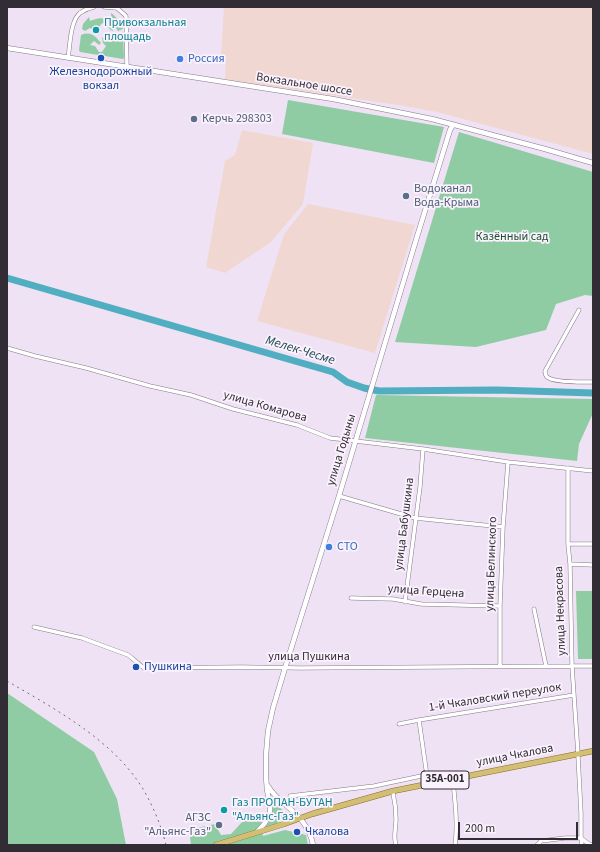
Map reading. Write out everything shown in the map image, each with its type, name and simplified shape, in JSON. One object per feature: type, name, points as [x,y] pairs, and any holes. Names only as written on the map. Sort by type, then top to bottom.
[{"type":"main road","name":"Вокзальное шоссе","points":[[7,48],[127,68],[334,99],[453,124],[593,163]]},
{"type":"main road","name":"улица Годыны","points":[[257,833],[266,823],[270,813],[267,790],[266,760],[268,731],[273,708],[453,124]]},
{"type":"main road","name":"улица Чкалова","points":[[257,833],[312,814],[393,792],[593,752]]},
{"type":"main road","points":[[267,785],[271,792],[301,819],[310,832],[313,845]]},
{"type":"main road","name":"35А-001","points":[[216,845],[257,833]]},
{"type":"main road","name":"35А-001","points":[[224,845],[257,833]]},
{"type":"street","points":[[68,58],[73,24],[77,16],[86,9],[94,7]]},
{"type":"street","points":[[104,7],[117,8],[126,16],[127,68]]},
{"type":"street","points":[[579,310],[545,373],[547,377],[559,381],[593,382]]},
{"type":"street","name":"улица Комарова","points":[[7,348],[191,396],[233,410],[264,416],[297,425],[330,438],[423,448],[508,462],[593,471]]},
{"type":"street","name":"улица Бабушкина","points":[[405,602],[420,487],[423,448]]},
{"type":"street","name":"улица Белинского","points":[[500,666],[502,527],[508,462]]},
{"type":"street","name":"улица Некрасова","points":[[568,468],[568,544],[570,564],[572,666],[582,845]]},
{"type":"street","points":[[339,496],[416,518],[502,527]]},
{"type":"street","points":[[568,544],[593,544]]},
{"type":"street","points":[[570,564],[593,565]]},
{"type":"street","name":"улица Герцена","points":[[351,598],[393,599],[421,604],[500,606]]},
{"type":"street","points":[[534,609],[546,666]]},
{"type":"street","name":"улица Пушкина","points":[[34,627],[82,638],[128,655],[144,668],[593,666]]},
{"type":"street","name":"1-й Чкаловский переулок","points":[[399,724],[574,695]]},
{"type":"street","name":"1-й Чкаловский переулок","points":[[419,720],[428,784]]},
{"type":"street","points":[[290,796],[374,786],[426,775]]},
{"type":"street","points":[[453,779],[456,815],[455,845]]},
{"type":"street","points":[[393,792],[396,806],[394,839],[396,845]]},
{"type":"street","points":[[537,845],[541,841],[581,838],[593,845]]},
{"type":"shaded area","points":[[224,7],[593,7],[593,154],[437,112],[229,80],[225,78],[226,56],[221,55]]},
{"type":"shaded area","points":[[242,130],[313,143],[303,204],[271,242],[225,273],[206,267],[225,161],[235,155]]},
{"type":"shaded area","points":[[308,204],[415,225],[375,353],[257,321],[284,234]]},
{"type":"green space","points":[[111,13],[118,20],[123,29],[118,31],[113,23]]},
{"type":"green space","points":[[89,17],[90,21],[99,18],[105,19],[108,17],[107,20],[113,25],[114,30],[112,31],[103,23],[93,30],[90,28],[85,31],[82,29],[83,24]]},
{"type":"green space","points":[[109,33],[115,36],[119,33],[123,33],[123,59],[80,52],[81,35],[90,34],[95,36],[101,43],[99,45],[94,41],[90,45],[95,46],[99,52],[102,52],[106,46],[103,43],[102,38]]},
{"type":"green space","points":[[288,100],[444,127],[434,163],[282,134]]},
{"type":"green space","name":"Казённый сад","points":[[459,132],[593,172],[593,296],[585,295],[556,304],[546,330],[476,347],[395,342]]},
{"type":"green space","points":[[376,395],[593,399],[593,413],[579,444],[577,461],[365,438]]},
{"type":"green space","points":[[576,591],[593,591],[593,659],[578,659]]},
{"type":"green space","points":[[7,693],[94,752],[117,799],[126,845],[7,845]]},
{"type":"green space","points":[[274,805],[282,809],[284,814],[283,819],[275,824],[265,827],[271,818]]},
{"type":"green space","points":[[261,816],[263,836],[285,830],[306,835],[308,845],[191,845],[190,837],[197,828],[215,824],[221,835],[231,834],[242,822]]},
{"type":"waterway","name":"Мелек-Чесме","points":[[7,278],[333,372],[347,382],[379,391],[497,390],[593,393]]},
{"type":"railway","points":[[7,681],[82,727],[116,755],[131,771],[147,795],[159,823],[166,845]]},
{"type":"place","name":"Привокзальная площадь","points":[[96,30]]},
{"type":"place","name":"Железнодорожный вокзал","points":[[101,58]]},
{"type":"place","name":"Россия","points":[[180,59]]},
{"type":"place","name":"Керчь 298303","points":[[194,119]]},
{"type":"place","name":"Водоканал Вода-Крыма","points":[[406,196]]},
{"type":"place","name":"СТО","points":[[329,547]]},
{"type":"place","name":"Пушкина","points":[[136,667]]},
{"type":"place","name":"Газ ПРОПАН-БУТАН \"Альянс-Газ\"","points":[[224,810]]},
{"type":"place","name":"АГЗС \"Альянс-Газ\"","points":[[219,825]]},
{"type":"place","name":"Чкалова","points":[[297,832]]}]
